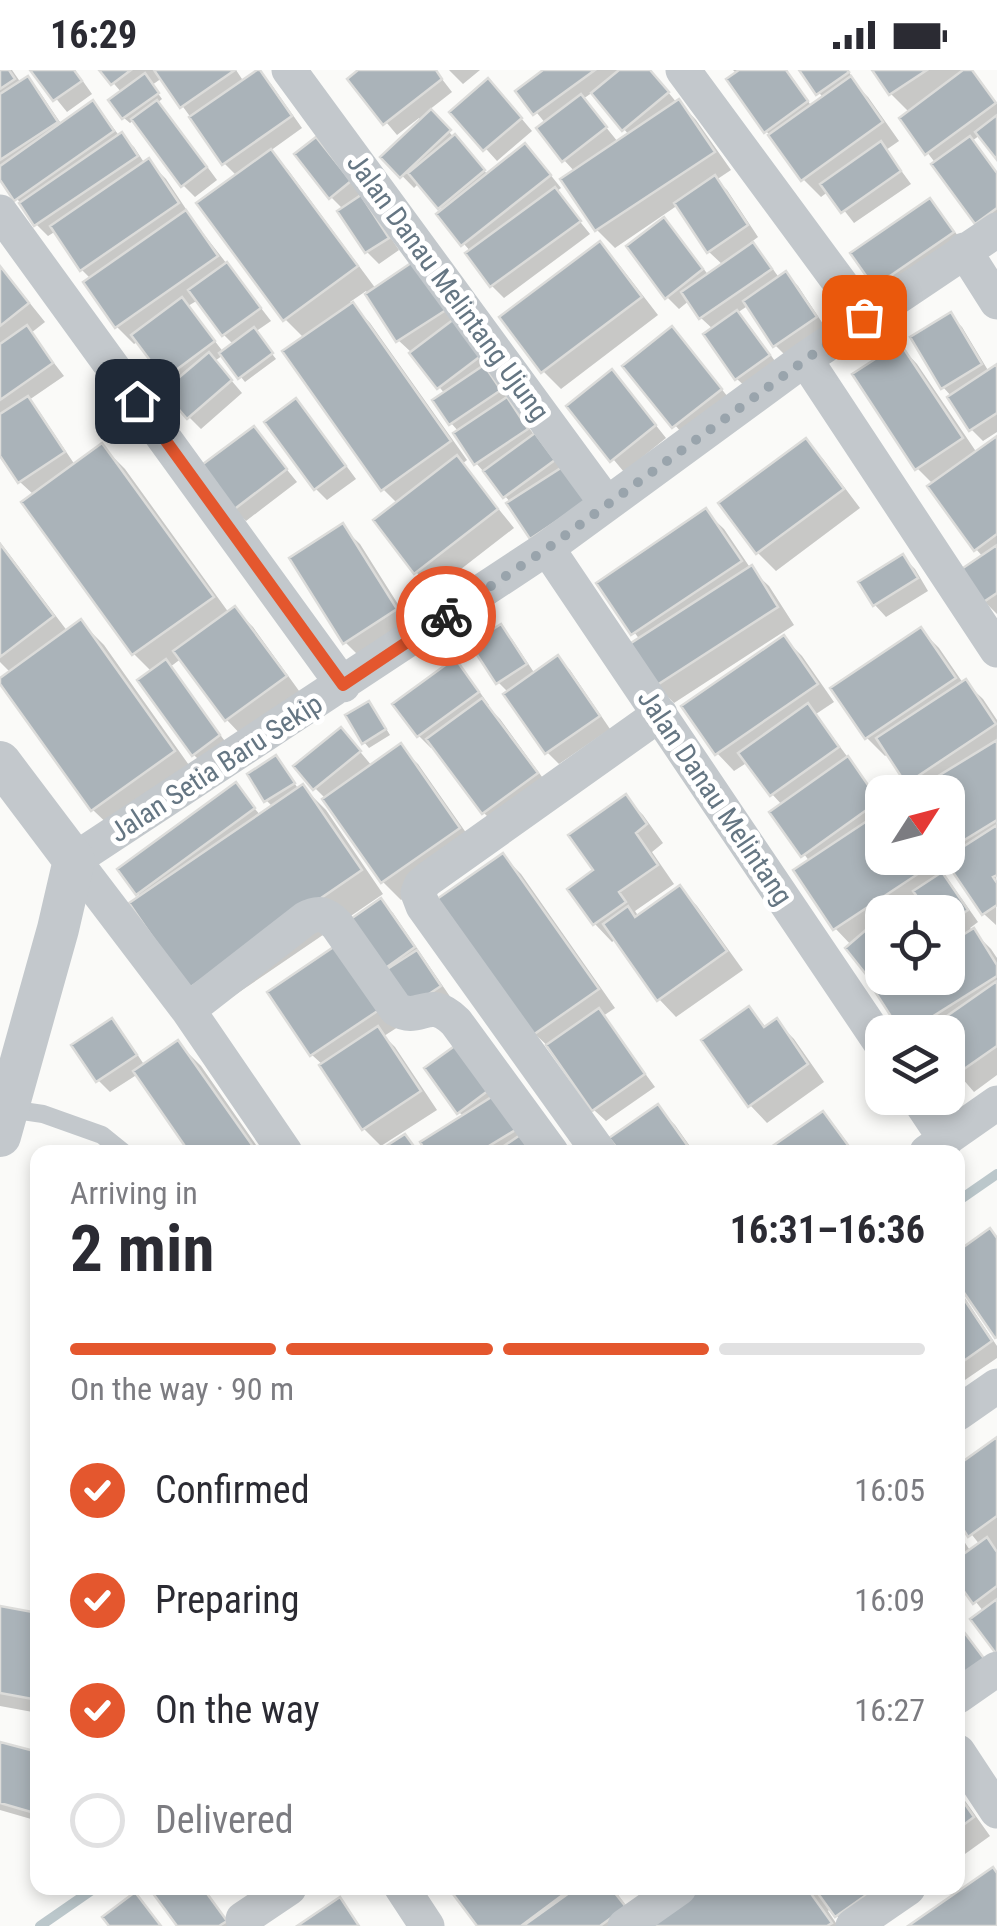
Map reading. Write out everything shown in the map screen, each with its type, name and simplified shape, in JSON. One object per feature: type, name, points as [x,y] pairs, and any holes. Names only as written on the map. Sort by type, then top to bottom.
[{"type":"street","name":"Jalan Danau Melintang Ujung","points":[[289,70],[607,504]]},
{"type":"street","points":[[682,70],[864,317]]},
{"type":"street","points":[[0,212],[343,685]]},
{"type":"street","name":"Jalan Setia Baru Sekip","points":[[74,860],[548,548],[864,317],[997,230]]},
{"type":"street","points":[[964,250],[997,302]]},
{"type":"street","points":[[805,359],[997,650]]},
{"type":"street","name":"Jalan Danau Melintang","points":[[548,548],[865,1020]]},
{"type":"street","points":[[594,1145],[423,906],[418,893],[428,879],[660,714]]},
{"type":"street","points":[[0,762],[188,1010],[281,1145]]},
{"type":"street","points":[[4,1122],[74,860]]},
{"type":"street","points":[[188,1010],[305,918],[314,914],[328,916],[402,1014],[440,1009],[456,1022],[546,1145]]},
{"type":"street","points":[[938,1145],[997,1103]]},
{"type":"street","points":[[925,1115],[937,1145]]},
{"type":"street","points":[[965,1409],[997,1386]]},
{"type":"street","points":[[965,1691],[997,1669]]},
{"type":"street","points":[[965,1762],[997,1810]]},
{"type":"street","points":[[243,1919],[279,1895]]},
{"type":"street","points":[[407,1895],[428,1926]]},
{"type":"street","points":[[625,1926],[669,1895]]},
{"type":"street","points":[[853,1926],[898,1895]]},
{"type":"lane","points":[[4,1122],[44,1114],[102,1136],[114,1145]]},
{"type":"building","points":[[0,70],[9,70],[15,79],[0,89]]},
{"type":"building","points":[[30,70],[74,70],[82,81],[53,101]]},
{"type":"building","points":[[99,70],[131,70],[111,85]]},
{"type":"building","points":[[154,70],[235,70],[180,108]]},
{"type":"building","points":[[257,70],[292,116],[222,165],[189,117]]},
{"type":"building","points":[[358,70],[436,70],[442,79],[383,125],[347,79]]},
{"type":"building","points":[[543,70],[595,70],[533,115],[515,91]]},
{"type":"building","points":[[619,70],[650,70],[669,92],[622,131],[591,93]]},
{"type":"building","points":[[739,70],[786,70],[808,101],[764,133],[726,79]]},
{"type":"building","points":[[799,70],[847,70],[849,72],[816,95]]},
{"type":"building","points":[[872,70],[927,70],[889,95]]},
{"type":"building","points":[[963,70],[972,70],[996,103],[925,155],[899,118]]},
{"type":"building","points":[[145,73],[159,93],[122,119],[108,100]]},
{"type":"building","points":[[28,76],[58,122],[0,160],[0,94]]},
{"type":"building","points":[[851,76],[883,122],[801,181],[768,135]]},
{"type":"building","points":[[488,78],[522,118],[483,151],[449,112]]},
{"type":"building","points":[[581,94],[607,127],[562,162],[536,128]]},
{"type":"building","points":[[679,99],[715,152],[595,231],[560,179]]},
{"type":"building","points":[[93,100],[114,131],[14,201],[0,180],[0,166]]},
{"type":"building","points":[[157,100],[207,167],[181,187],[131,119]]},
{"type":"building","points":[[431,109],[451,130],[400,178],[380,157]]},
{"type":"building","points":[[997,115],[997,160],[975,132]]},
{"type":"building","points":[[122,132],[138,156],[34,226],[19,203]]},
{"type":"building","points":[[455,134],[485,170],[438,209],[408,173]]},
{"type":"building","points":[[970,136],[997,173],[997,208],[975,224],[931,164]]},
{"type":"building","points":[[316,137],[351,181],[329,199],[294,154]]},
{"type":"building","points":[[881,141],[901,171],[841,213],[820,184]]},
{"type":"building","points":[[525,143],[551,175],[461,246],[436,214]]},
{"type":"building","points":[[271,149],[358,266],[283,321],[196,203]]},
{"type":"building","points":[[149,158],[179,203],[80,271],[50,226]]},
{"type":"building","points":[[715,175],[748,225],[707,253],[674,203]]},
{"type":"building","points":[[555,187],[581,221],[490,287],[465,253]]},
{"type":"building","points":[[361,195],[389,238],[365,253],[337,211]]},
{"type":"building","points":[[930,198],[954,232],[874,287],[850,253]]},
{"type":"building","points":[[186,210],[218,256],[115,328],[83,282]]},
{"type":"building","points":[[664,217],[703,269],[665,299],[626,246]]},
{"type":"building","points":[[600,241],[642,297],[541,373],[499,317]]},
{"type":"building","points":[[753,242],[772,269],[699,319],[681,292]]},
{"type":"building","points":[[414,261],[446,310],[396,342],[365,294]]},
{"type":"building","points":[[227,262],[261,308],[222,336],[188,290]]},
{"type":"building","points":[[0,266],[29,303],[0,326]]},
{"type":"building","points":[[786,271],[817,317],[773,347],[743,301]]},
{"type":"building","points":[[182,297],[215,341],[164,379],[131,335]]},
{"type":"building","points":[[353,302],[451,441],[381,491],[282,351]]},
{"type":"building","points":[[737,310],[770,355],[735,380],[703,334]]},
{"type":"building","points":[[951,312],[982,364],[941,389],[910,337]]},
{"type":"building","points":[[454,319],[482,355],[437,389],[409,353]]},
{"type":"building","points":[[27,325],[53,363],[0,400],[0,344]]},
{"type":"building","points":[[672,326],[722,389],[672,428],[622,366]]},
{"type":"building","points":[[254,327],[273,353],[238,379],[219,353]]},
{"type":"building","points":[[900,343],[963,438],[915,470],[852,374]]},
{"type":"building","points":[[209,352],[232,380],[187,419],[163,391]]},
{"type":"building","points":[[997,364],[997,413],[969,431],[947,397]]},
{"type":"building","points":[[484,365],[501,390],[449,425],[432,400]]},
{"type":"building","points":[[612,369],[656,425],[610,462],[566,406]]},
{"type":"building","points":[[28,396],[65,452],[18,483],[0,456],[0,414]]},
{"type":"building","points":[[507,397],[528,429],[474,465],[453,433]]},
{"type":"building","points":[[296,398],[346,466],[314,490],[264,422]]},
{"type":"building","points":[[254,426],[287,469],[232,511],[199,467]]},
{"type":"building","points":[[535,433],[555,460],[503,498],[483,471]]},
{"type":"building","points":[[997,436],[997,534],[974,551],[927,486]]},
{"type":"building","points":[[806,438],[844,489],[756,554],[718,503]]},
{"type":"building","points":[[102,443],[214,597],[132,655],[21,502]]},
{"type":"building","points":[[457,455],[498,509],[414,574],[373,520]]},
{"type":"building","points":[[567,464],[590,499],[530,539],[506,503]]},
{"type":"building","points":[[706,508],[742,561],[631,635],[596,583]]},
{"type":"building","points":[[343,523],[397,609],[343,644],[289,558]]},
{"type":"building","points":[[0,544],[54,616],[0,657]]},
{"type":"building","points":[[997,545],[997,593],[982,603],[960,570]]},
{"type":"building","points":[[903,554],[918,578],[873,606],[858,582]]},
{"type":"building","points":[[752,565],[778,607],[654,687],[628,645]]},
{"type":"building","points":[[235,606],[287,676],[225,721],[173,651]]},
{"type":"building","points":[[81,619],[175,751],[91,811],[0,684],[0,678]]},
{"type":"building","points":[[501,624],[527,664],[496,684],[470,644]]},
{"type":"building","points":[[921,627],[956,678],[865,739],[830,688]]},
{"type":"building","points":[[784,635],[818,684],[715,755],[681,706]]},
{"type":"building","points":[[558,655],[600,716],[545,754],[503,694]]},
{"type":"building","points":[[455,658],[479,692],[417,737],[392,704]]},
{"type":"building","points":[[166,659],[220,735],[192,756],[137,680]]},
{"type":"building","points":[[966,679],[996,724],[920,775],[900,775],[876,738]]},
{"type":"building","points":[[482,698],[538,773],[482,814],[426,739]]},
{"type":"building","points":[[369,701],[386,729],[362,744],[345,715]]},
{"type":"building","points":[[808,703],[839,747],[770,796],[738,753]]},
{"type":"building","points":[[341,727],[361,751],[313,790],[293,766]]},
{"type":"building","points":[[997,740],[997,820],[965,840],[965,775],[940,775]]},
{"type":"building","points":[[401,743],[460,828],[381,883],[322,799]]},
{"type":"building","points":[[276,755],[295,783],[264,802],[247,774]]},
{"type":"building","points":[[848,756],[865,781],[865,811],[801,857],[769,812]]},
{"type":"building","points":[[236,782],[255,808],[136,895],[117,869]]},
{"type":"building","points":[[303,784],[362,870],[188,989],[129,903]]},
{"type":"building","points":[[626,794],[647,824],[636,833],[658,865],[619,892],[626,902],[593,925],[567,889],[593,870],[568,835]]},
{"type":"building","points":[[865,822],[865,875],[916,875],[886,895],[865,895],[865,909],[833,930],[793,870]]},
{"type":"building","points":[[997,825],[997,875],[993,877],[997,883],[997,905],[982,915],[955,875],[965,875],[965,846]]},
{"type":"building","points":[[503,853],[599,989],[533,1035],[437,899]]},
{"type":"building","points":[[937,875],[944,875],[958,895],[916,895],[913,891]]},
{"type":"building","points":[[680,885],[727,951],[657,1001],[603,924],[628,906],[635,917]]},
{"type":"building","points":[[381,898],[415,947],[380,972],[345,923]]},
{"type":"building","points":[[974,928],[997,965],[997,976],[935,1015],[890,1015],[877,995],[965,995],[965,934]]},
{"type":"building","points":[[865,931],[865,973],[845,948]]},
{"type":"building","points":[[338,944],[382,1008],[310,1056],[267,992]]},
{"type":"building","points":[[417,950],[441,986],[405,1010],[381,973]]},
{"type":"building","points":[[997,981],[997,1046],[965,1068],[965,1015],[948,1015]]},
{"type":"building","points":[[749,1006],[764,1027],[777,1018],[808,1064],[748,1107],[701,1040]]},
{"type":"building","points":[[599,1008],[645,1074],[592,1111],[546,1045]]},
{"type":"building","points":[[112,1018],[137,1055],[96,1082],[71,1045]]},
{"type":"building","points":[[378,1026],[421,1091],[362,1130],[319,1065]]},
{"type":"building","points":[[178,1040],[252,1145],[184,1145],[133,1071]]},
{"type":"building","points":[[456,1045],[489,1090],[457,1114],[424,1068]]},
{"type":"building","points":[[501,1091],[522,1126],[491,1145],[420,1142]]},
{"type":"building","points":[[658,1104],[687,1145],[614,1145],[609,1138]]},
{"type":"building","points":[[823,1111],[848,1145],[774,1145]]},
{"type":"building","points":[[526,1131],[536,1145],[505,1145]]},
{"type":"building","points":[[405,1134],[413,1145],[388,1145]]},
{"type":"building","points":[[990,1228],[997,1238],[995,1338],[965,1294],[965,1246]]},
{"type":"building","points":[[965,1300],[992,1341],[965,1360]]},
{"type":"building","points":[[997,1437],[997,1516],[968,1537],[965,1532],[965,1460]]},
{"type":"building","points":[[987,1537],[997,1552],[997,1586],[973,1604],[965,1593],[965,1553]]},
{"type":"building","points":[[997,1599],[997,1655],[970,1619]]},
{"type":"building","points":[[0,1606],[30,1612],[30,1699],[0,1693]]},
{"type":"building","points":[[965,1633],[989,1665],[965,1684]]},
{"type":"building","points":[[0,1742],[30,1750],[30,1812],[0,1803]]},
{"type":"building","points":[[965,1804],[974,1817],[965,1824]]},
{"type":"building","points":[[993,1867],[997,1873],[997,1926],[908,1926],[953,1895],[965,1895],[965,1886]]},
{"type":"building","points":[[131,1895],[137,1895],[161,1926],[109,1926],[102,1917]]},
{"type":"building","points":[[154,1895],[208,1895],[227,1921],[219,1926],[177,1926]]},
{"type":"building","points":[[454,1895],[563,1895],[521,1926],[477,1926]]},
{"type":"building","points":[[566,1895],[617,1895],[626,1907],[600,1926],[523,1926]]},
{"type":"building","points":[[691,1895],[812,1895],[832,1923],[827,1926],[645,1926]]},
{"type":"building","points":[[819,1895],[866,1895],[835,1917]]},
{"type":"building","points":[[340,1897],[359,1926],[297,1926]]},
{"type":"waterway","points":[[965,1196],[997,1174]]},
{"type":"waterway","points":[[40,1926],[85,1895]]},
{"type":"way so far","points":[[446,616],[548,548],[864,317]]},
{"type":"route","points":[[137,401],[343,685],[446,616]]}]
